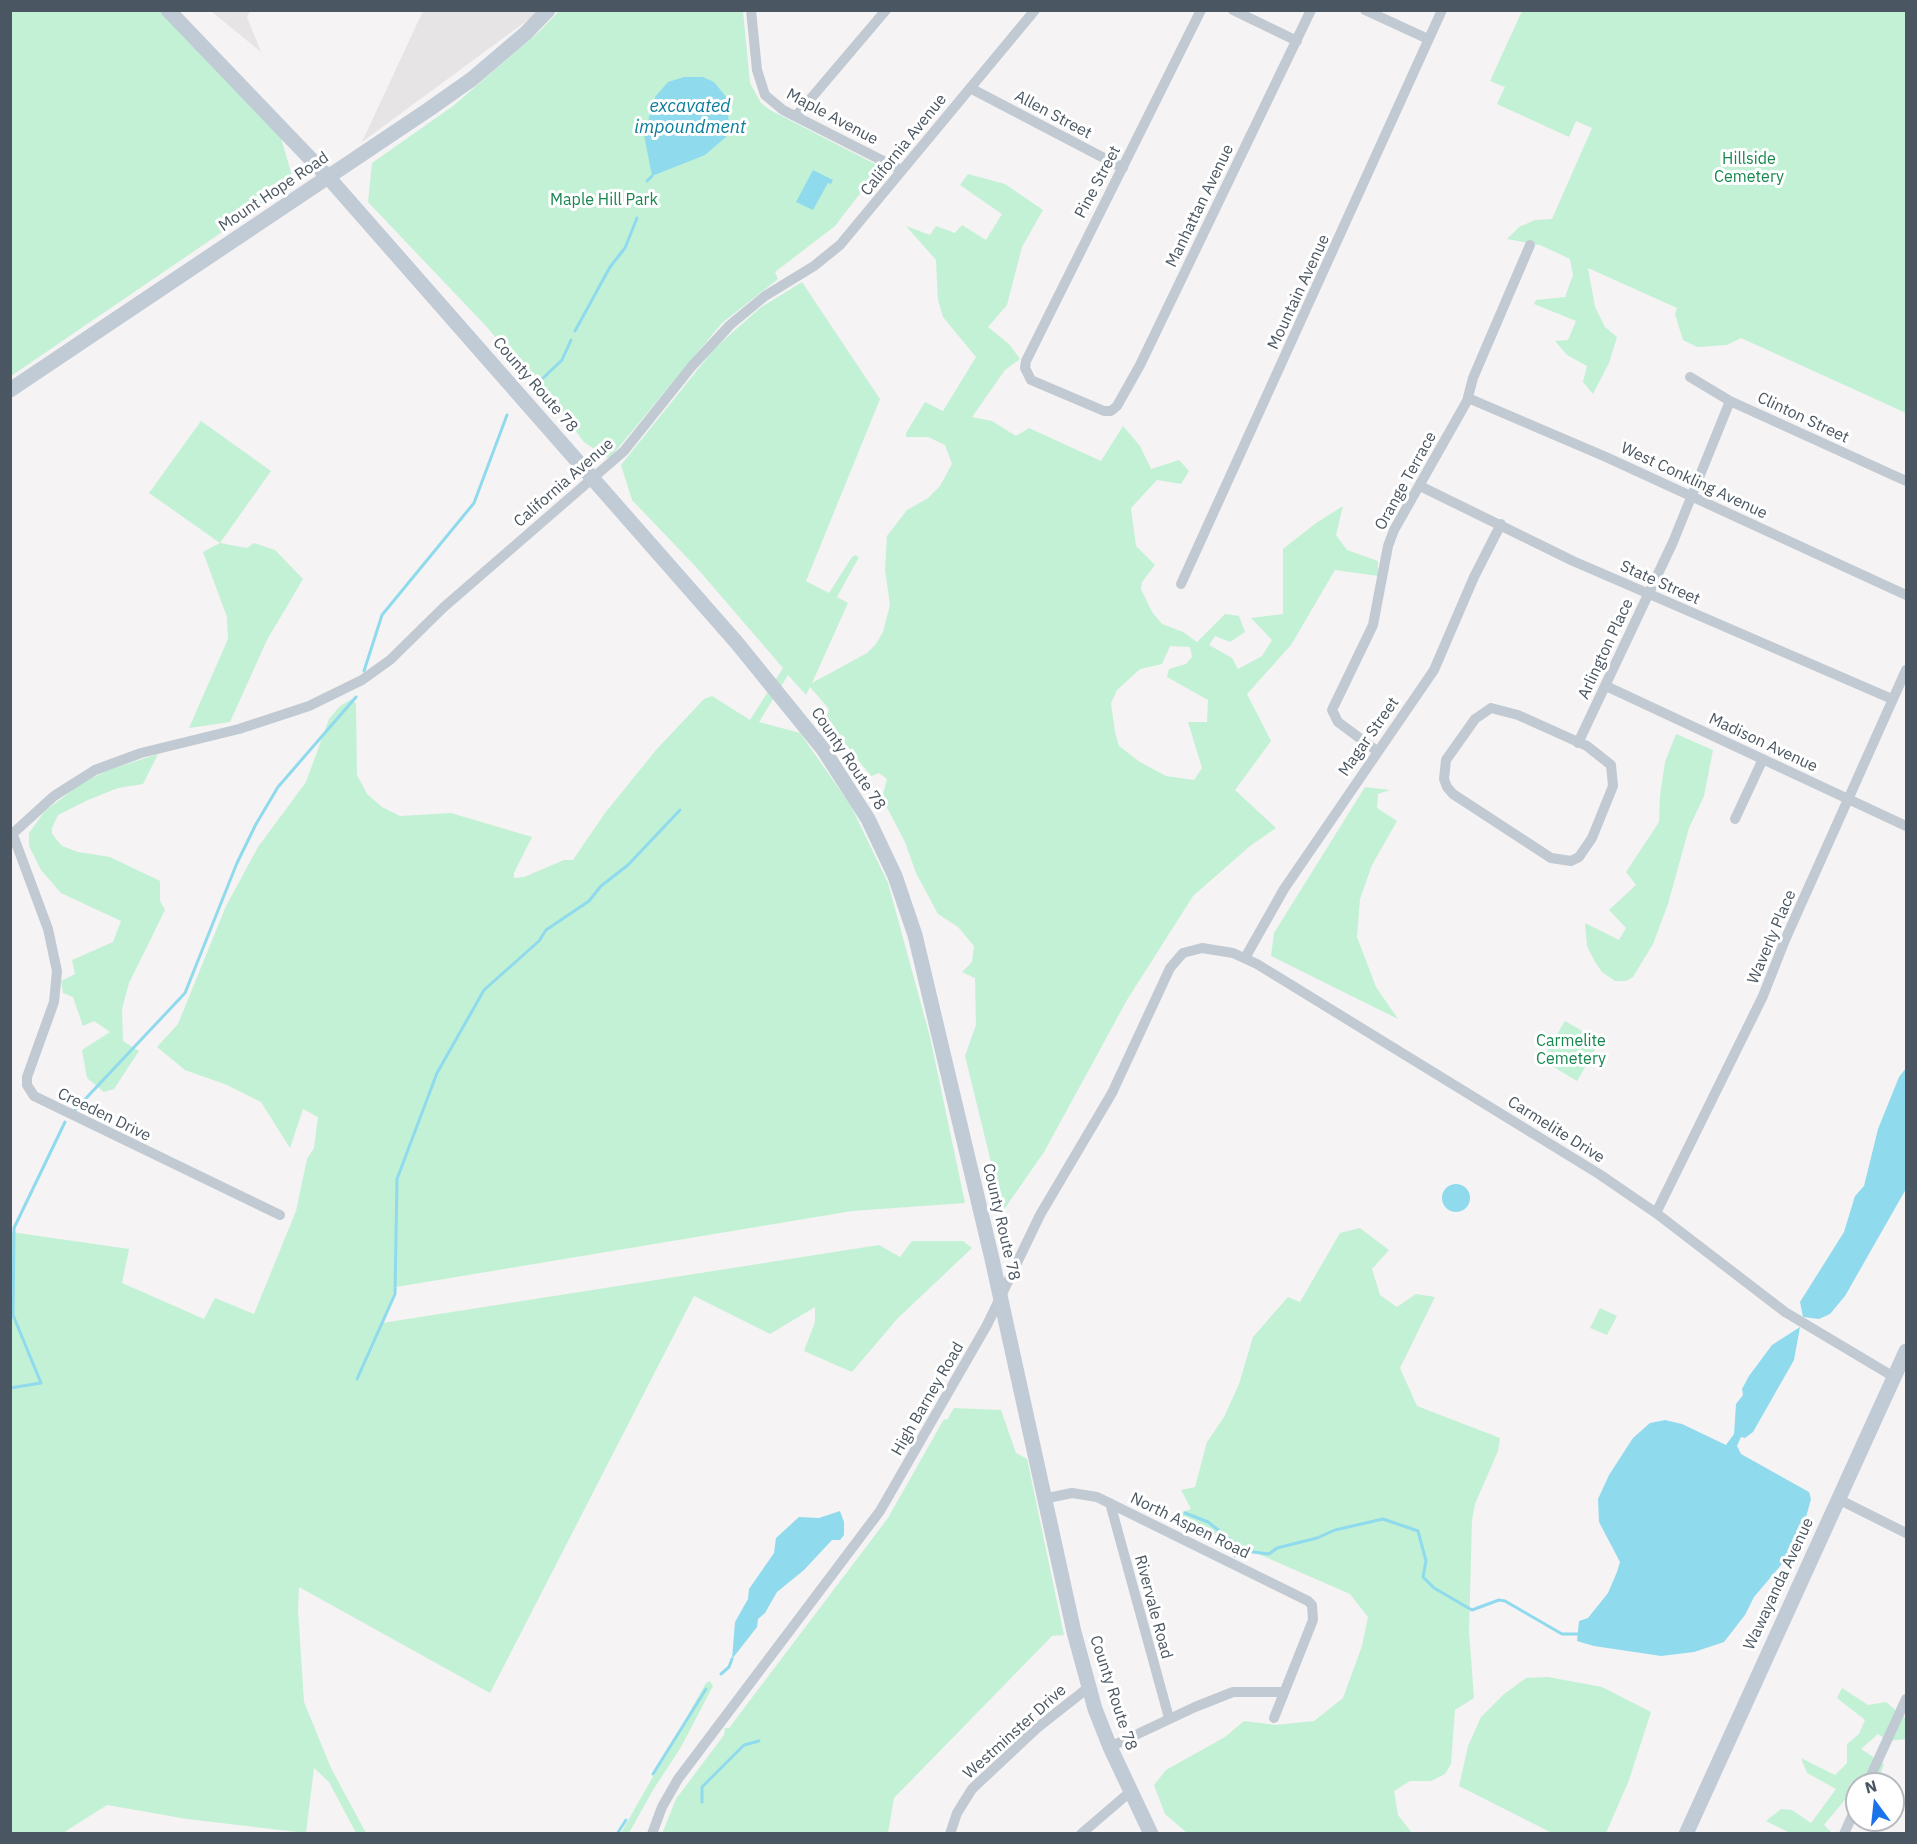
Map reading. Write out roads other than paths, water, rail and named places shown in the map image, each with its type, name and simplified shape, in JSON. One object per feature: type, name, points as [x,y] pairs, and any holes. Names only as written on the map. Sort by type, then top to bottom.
[{"type":"street","name":"County Route 78","points":[[168,10],[328,177],[594,479],[797,715],[847,785],[868,819],[895,876],[915,935],[1000,1297],[1074,1632],[1089,1687],[1110,1747],[1151,1833]]},
{"type":"street","name":"Mount Hope Road","points":[[10,390],[472,79],[526,33],[548,10]]},
{"type":"street","name":"Maple Avenue","points":[[751,10],[757,70],[762,92],[771,102],[901,170]]},
{"type":"street","points":[[796,116],[886,10]]},
{"type":"street","name":"California Avenue","points":[[12,836],[54,796],[95,770],[141,753],[270,720],[332,696],[362,680],[390,660],[444,607],[594,479],[641,433],[716,339],[765,296],[831,254],[853,231],[1035,10]]},
{"type":"street","name":"Pine Street","points":[[1025,368],[1048,312],[1123,168],[1201,10]]},
{"type":"street","points":[[1233,10],[1297,40]]},
{"type":"street","name":"Manhattan Avenue","points":[[1025,368],[1031,380],[1089,406],[1111,411],[1120,402],[1311,10]]},
{"type":"street","points":[[1365,10],[1428,39]]},
{"type":"street","name":"Mountain Avenue","points":[[1181,584],[1212,521],[1442,10]]},
{"type":"street","name":"Allen Street","points":[[970,88],[1123,168]]},
{"type":"street","name":"Orange Terrace","points":[[1377,751],[1338,723],[1332,710],[1373,625],[1388,546],[1394,530],[1468,398],[1473,378],[1530,245]]},
{"type":"street","name":"Clinton Street","points":[[1690,376],[1730,401],[1906,481]]},
{"type":"street","name":"West Conkling Avenue","points":[[1468,398],[1693,497],[1906,595]]},
{"type":"street","name":"Arlington Place","points":[[1578,743],[1693,497],[1730,401]]},
{"type":"street","name":"State Street","points":[[1420,486],[1573,561],[1893,699]]},
{"type":"street","name":"Magar Street","points":[[1245,958],[1284,889],[1434,670],[1474,578],[1501,524]]},
{"type":"street","name":"Waverly Place","points":[[1656,1213],[1758,1007],[1785,940],[1906,670]]},
{"type":"street","name":"Madison Avenue","points":[[1606,686],[1906,826]]},
{"type":"street","points":[[1491,708],[1518,715],[1578,743],[1604,758],[1611,765],[1614,780],[1586,849],[1571,861],[1551,858],[1453,794],[1444,779],[1444,767],[1451,752],[1475,718],[1491,708]]},
{"type":"street","points":[[1735,819],[1763,759]]},
{"type":"street","name":"Creeden Drive","points":[[12,836],[48,929],[57,971],[54,1002],[27,1077],[29,1090],[42,1102],[280,1215]]},
{"type":"street","name":"Carmelite Drive","points":[[1184,952],[1202,948],[1245,958],[1551,1144],[1656,1213],[1785,1312],[1894,1377]]},
{"type":"street","name":"High Barney Road","points":[[652,1833],[662,1807],[678,1779],[880,1511],[956,1381],[1040,1215],[1124,1070],[1170,968],[1184,952]]},
{"type":"street","name":"Wawayanda Avenue","points":[[1686,1833],[1906,1351]]},
{"type":"street","name":"North Aspen Road","points":[[1043,1498],[1079,1493],[1097,1497],[1308,1601],[1314,1612],[1311,1628],[1284,1692]]},
{"type":"street","points":[[1838,1499],[1906,1533]]},
{"type":"street","name":"Rivervale Road","points":[[1110,1503],[1170,1719]]},
{"type":"street","name":"Westminster Drive","points":[[950,1833],[962,1804],[977,1784],[1037,1728],[1089,1687]]},
{"type":"street","points":[[1110,1747],[1233,1692],[1284,1692],[1274,1718]]},
{"type":"street","points":[[1873,1772],[1906,1699]]},
{"type":"street","points":[[1081,1833],[1130,1792]]},
{"type":"water","name":"excavated impoundment","points":[[684,77],[703,77],[714,82],[727,98],[729,127],[726,137],[705,155],[652,176],[644,135],[655,97],[668,82]]},
{"type":"water","points":[[813,170],[833,180],[831,184],[828,183],[813,210],[796,202]]},
{"type":"water","points":[[1906,1068],[1906,1189],[1845,1296],[1830,1314],[1819,1319],[1803,1317],[1800,1302],[1844,1232],[1855,1196],[1864,1186],[1878,1129],[1899,1077]]},
{"type":"water","points":[[1456,1184],[1466,1188],[1470,1198],[1466,1208],[1456,1212],[1446,1208],[1442,1198],[1446,1188]]},
{"type":"water","points":[[1800,1327],[1794,1360],[1753,1432],[1745,1438],[1741,1437],[1737,1446],[1741,1454],[1809,1492],[1811,1499],[1805,1521],[1787,1558],[1754,1597],[1745,1615],[1724,1642],[1694,1652],[1661,1656],[1594,1646],[1577,1641],[1579,1621],[1588,1618],[1608,1593],[1620,1562],[1599,1522],[1598,1499],[1609,1475],[1633,1438],[1650,1423],[1665,1420],[1682,1424],[1726,1445],[1734,1434],[1736,1404],[1743,1395],[1742,1389],[1749,1376],[1772,1345]]},
{"type":"water","points":[[840,1511],[844,1522],[844,1535],[840,1540],[832,1540],[804,1570],[777,1592],[765,1613],[758,1619],[757,1627],[732,1659],[735,1622],[748,1599],[749,1589],[774,1553],[776,1538],[799,1517],[819,1518]]},
{"type":"waterway","points":[[647,181],[652,176]]},
{"type":"waterway","points":[[575,331],[610,267],[625,248],[637,218]]},
{"type":"waterway","points":[[537,389],[540,381],[562,360],[571,340]]},
{"type":"waterway","points":[[364,671],[382,615],[474,503],[507,415]]},
{"type":"waterway","points":[[74,1111],[185,993],[237,863],[256,824],[278,787],[356,697]]},
{"type":"waterway","points":[[357,1379],[395,1294],[397,1179],[437,1073],[484,990],[539,941],[546,930],[589,901],[601,886],[628,865],[680,810]]},
{"type":"waterway","points":[[10,1388],[41,1383],[13,1315],[14,1228],[65,1122]]},
{"type":"waterway","points":[[1185,1513],[1208,1522],[1245,1551]]},
{"type":"waterway","points":[[1235,1556],[1245,1551],[1269,1554],[1277,1548],[1317,1538],[1335,1530],[1383,1519],[1418,1531],[1426,1561],[1423,1577],[1434,1588],[1472,1610],[1499,1600],[1505,1601],[1562,1634],[1578,1634]]},
{"type":"waterway","points":[[721,1674],[729,1667],[732,1659]]},
{"type":"waterway","points":[[653,1774],[706,1689]]},
{"type":"waterway","points":[[702,1802],[702,1787],[744,1745],[759,1741]]},
{"type":"waterway","points":[[617,1834],[626,1820]]},
{"type":"park label","name":"Hillside Cemetery","points":[[1749,168]]},
{"type":"park label","name":"Maple Hill Park","points":[[604,200]]},
{"type":"park label","name":"Carmelite Cemetery","points":[[1571,1050]]}]
